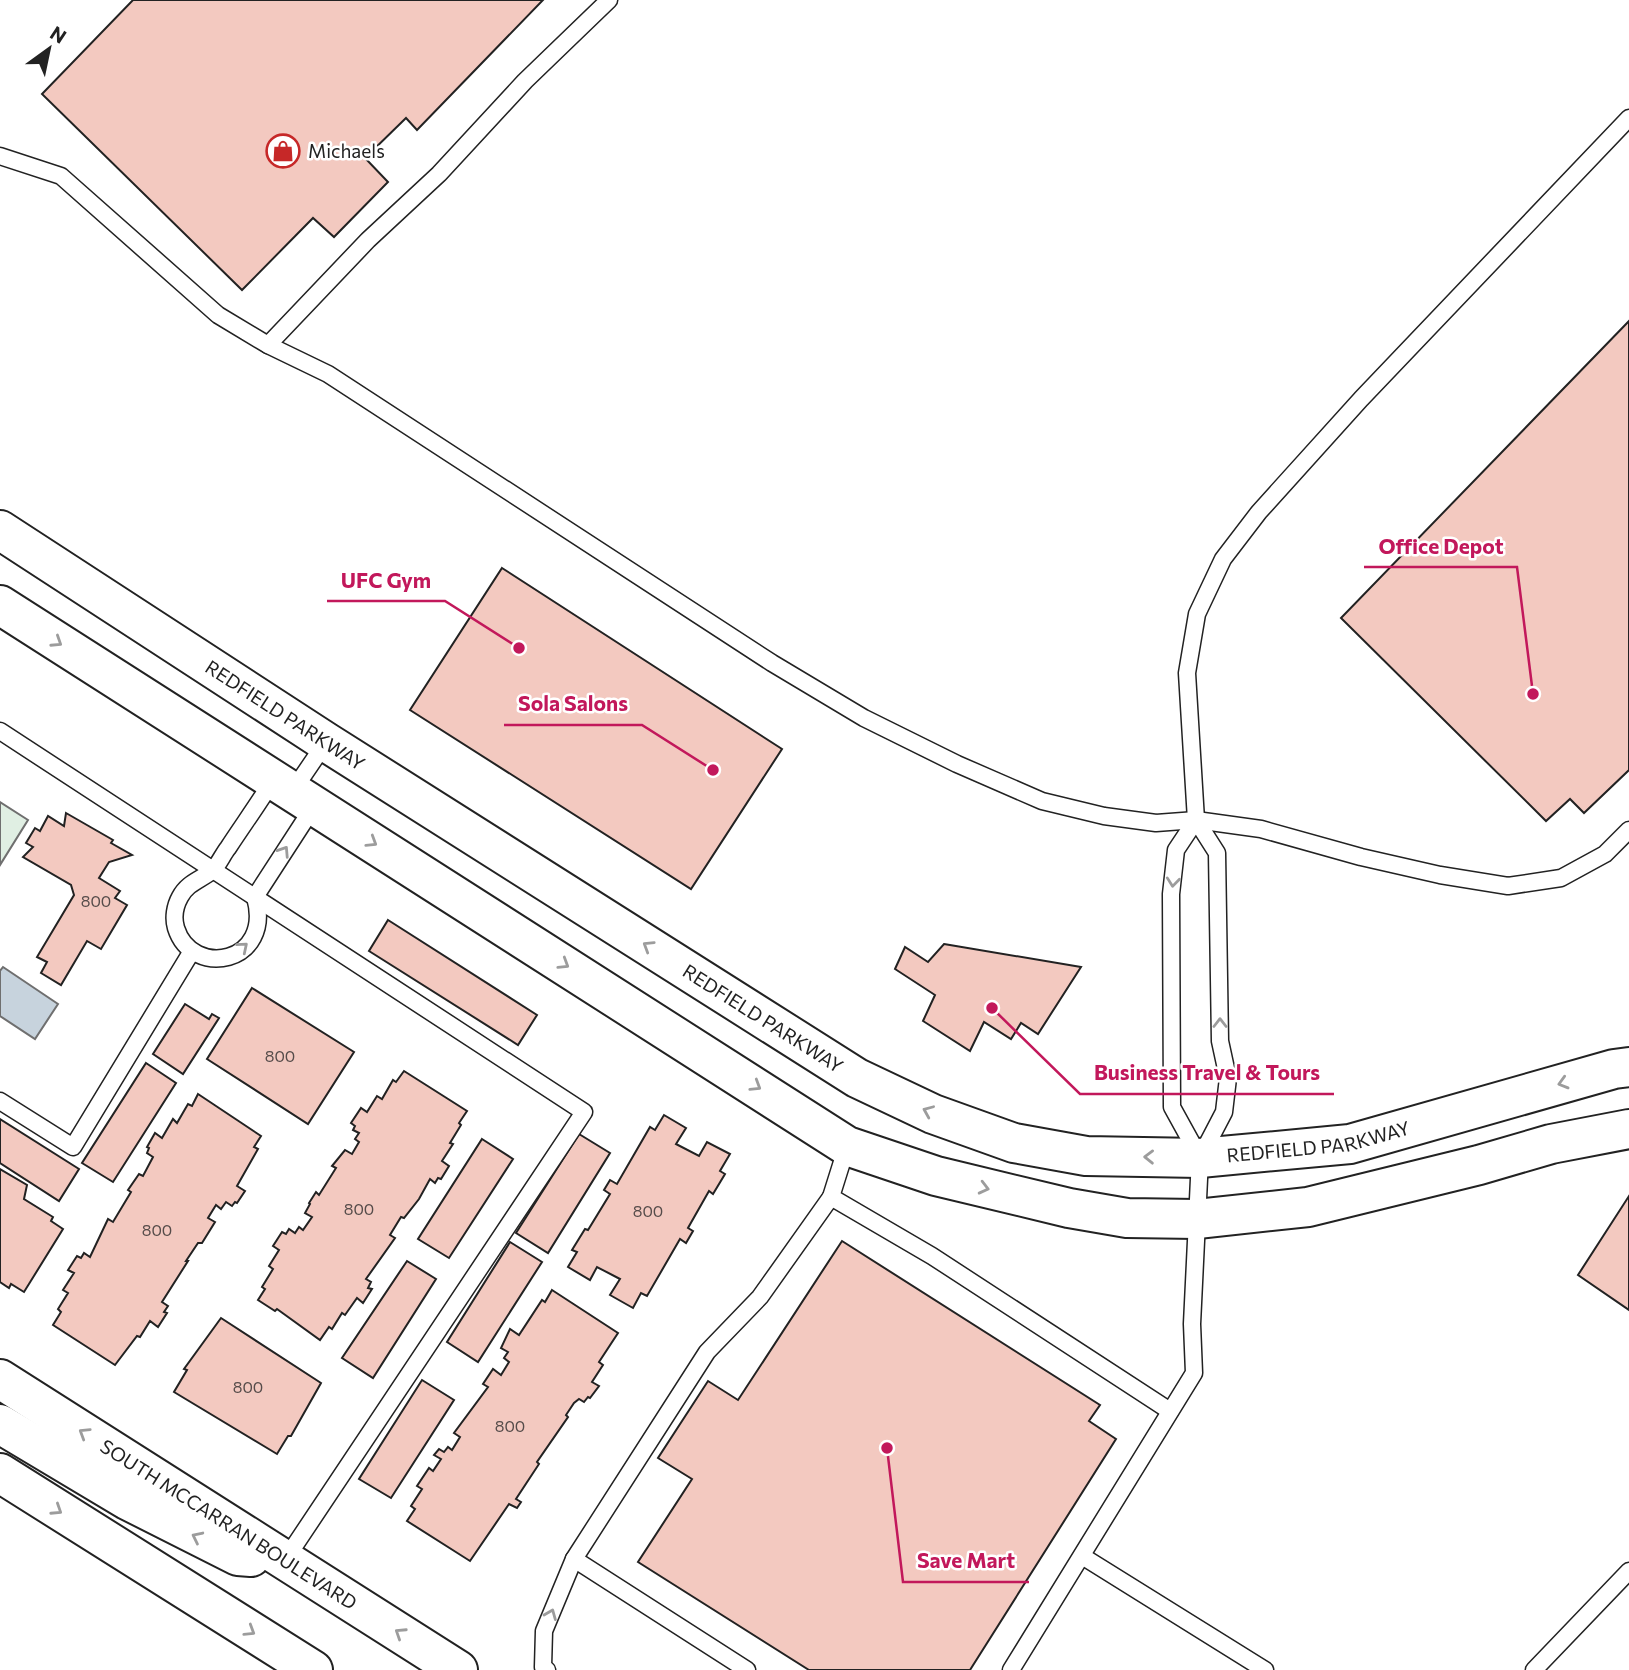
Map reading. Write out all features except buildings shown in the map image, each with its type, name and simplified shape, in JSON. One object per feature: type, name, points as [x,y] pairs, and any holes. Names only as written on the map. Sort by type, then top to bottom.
[{"type":"street","name":"REDFIELD PARKWAY","points":[[0,530],[326,742],[857,1078],[933,1114],[1014,1143],[1086,1156],[1200,1158],[1350,1144],[1629,1066]]},
{"type":"street","points":[[0,605],[847,1146],[936,1176],[1127,1219],[1197,1219],[1308,1207],[1479,1165],[1551,1144],[1629,1129]]},
{"type":"street","name":"SOUTH MCCARRAN BOULEVARD","points":[[0,1379],[458,1670]]},
{"type":"street","points":[[0,1424],[127,1500],[191,1534],[238,1556],[285,1560]]},
{"type":"street","points":[[0,1474],[313,1670]]},
{"type":"lane","points":[[268,345],[368,240],[439,174],[525,81],[609,0]]},
{"type":"lane","points":[[1011,1670],[1194,1373],[1192,1324],[1200,1158],[1224,1112],[1228,1078],[1220,1041],[1217,853],[1196,820],[1187,673],[1197,614],[1223,559],[1259,512],[1361,398],[1629,118]]},
{"type":"lane","points":[[0,156],[61,176],[218,315],[268,345],[328,374],[737,640],[864,718],[957,764],[1042,801],[1104,816],[1156,823],[1196,820],[1261,829],[1361,857],[1440,875],[1508,886],[1561,878],[1605,854],[1629,830]]},
{"type":"lane","points":[[0,731],[584,1112],[285,1560]]},
{"type":"lane","points":[[293,792],[255,897],[260,914],[258,928],[252,940],[243,950],[217,959],[192,951],[176,928],[178,899],[186,888],[213,870],[293,792],[326,742]]},
{"type":"lane","points":[[1196,820],[1176,850],[1171,894],[1171,1107],[1200,1158]]},
{"type":"lane","points":[[0,1101],[73,1147],[192,951]]},
{"type":"lane","points":[[547,1670],[543,1668],[544,1631],[574,1559],[707,1352],[760,1297],[831,1197],[847,1146]]},
{"type":"lane","points":[[831,1197],[932,1256],[1170,1411]]},
{"type":"lane","points":[[1082,1556],[1265,1670]]},
{"type":"lane","points":[[574,1559],[747,1670]]},
{"type":"lane","points":[[1534,1670],[1629,1571]]},
{"type":"green space","points":[[0,802],[28,820],[0,865]]},
{"type":"shaded area","points":[[3,967],[58,1004],[35,1039],[0,1016],[0,971]]},
{"type":"place","name":"Michaels","points":[[283,151]]},
{"type":"place","name":"UFC Gym","points":[[519,648]]},
{"type":"place","name":"Office Depot","points":[[1533,694]]},
{"type":"place","name":"Sola Salons","points":[[713,770]]},
{"type":"place","name":"Business Travel & Tours","points":[[992,1008]]},
{"type":"place","name":"Save Mart","points":[[887,1448]]}]
